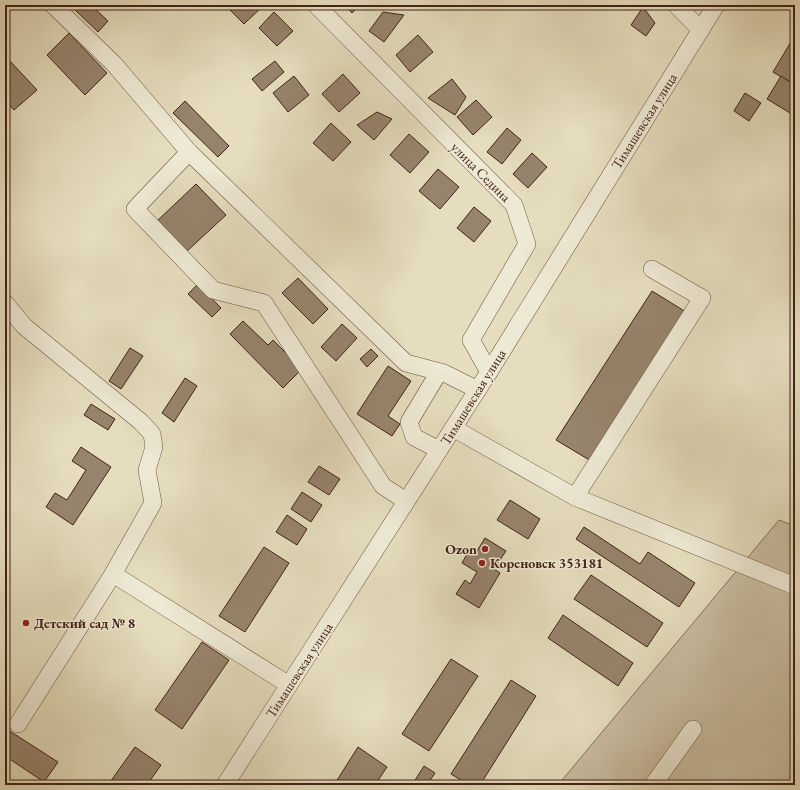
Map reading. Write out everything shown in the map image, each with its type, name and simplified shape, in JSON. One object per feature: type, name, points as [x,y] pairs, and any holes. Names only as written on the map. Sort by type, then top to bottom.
[{"type":"street","points":[[53,5],[114,64],[189,152],[406,363],[439,372],[478,390]]},
{"type":"street","name":"улица Седина","points":[[316,5],[514,205],[527,244],[471,340],[489,372]]},
{"type":"street","points":[[676,5],[701,30]]},
{"type":"street","name":"Тимашевская улица","points":[[225,785],[478,390],[716,5]]},
{"type":"street","points":[[189,152],[135,209],[213,290],[264,303],[383,486],[406,501]]},
{"type":"street","points":[[575,497],[702,298],[652,269]]},
{"type":"street","points":[[5,303],[24,326],[141,422],[152,434],[154,447],[148,470],[153,503],[113,574],[18,724]]},
{"type":"street","points":[[439,372],[409,422],[414,437],[439,450]]},
{"type":"street","points":[[453,428],[575,497],[795,586]]},
{"type":"street","points":[[113,574],[289,685]]},
{"type":"street","points":[[653,785],[693,729]]},
{"type":"shaded area","points":[[779,520],[795,526],[795,785],[558,785]]},
{"type":"building","points":[[70,5],[91,5],[108,21],[98,32]]},
{"type":"building","points":[[225,5],[262,5],[263,6],[244,24]]},
{"type":"building","points":[[345,5],[360,5],[352,13]]},
{"type":"building","points":[[643,7],[655,23],[646,36],[631,25]]},
{"type":"building","points":[[274,12],[293,31],[277,46],[259,28]]},
{"type":"building","points":[[383,12],[404,15],[384,42],[369,31]]},
{"type":"building","points":[[69,33],[107,73],[85,95],[47,55]]},
{"type":"building","points":[[418,35],[433,52],[410,72],[396,55]]},
{"type":"building","points":[[795,35],[795,85],[773,72]]},
{"type":"building","points":[[9,60],[37,90],[14,110],[5,100],[5,64]]},
{"type":"building","points":[[275,61],[284,72],[262,91],[252,79]]},
{"type":"building","points":[[343,74],[360,93],[339,112],[322,94]]},
{"type":"building","points":[[294,76],[309,95],[288,112],[273,93]]},
{"type":"building","points":[[781,76],[795,85],[795,116],[767,99]]},
{"type":"building","points":[[452,79],[466,97],[455,115],[428,98]]},
{"type":"building","points":[[745,93],[761,103],[749,121],[734,111]]},
{"type":"building","points":[[476,100],[492,117],[473,135],[457,117]]},
{"type":"building","points":[[185,101],[229,146],[218,157],[173,113]]},
{"type":"building","points":[[377,112],[392,119],[374,140],[357,125]]},
{"type":"building","points":[[331,123],[351,142],[333,161],[313,143]]},
{"type":"building","points":[[507,128],[521,140],[502,164],[487,152]]},
{"type":"building","points":[[409,134],[429,152],[410,173],[390,155]]},
{"type":"building","points":[[532,153],[547,167],[528,188],[513,174]]},
{"type":"building","points":[[438,169],[459,187],[440,209],[419,191]]},
{"type":"building","points":[[196,184],[226,215],[185,253],[156,222]]},
{"type":"building","points":[[474,207],[491,221],[474,242],[457,228]]},
{"type":"building","points":[[298,278],[328,309],[313,324],[282,293]]},
{"type":"building","points":[[198,284],[221,308],[212,317],[188,294]]},
{"type":"building","points":[[652,291],[686,312],[591,461],[556,440]]},
{"type":"building","points":[[243,321],[268,345],[273,340],[302,369],[283,388],[230,334]]},
{"type":"building","points":[[342,324],[357,338],[336,361],[321,347]]},
{"type":"building","points":[[130,348],[143,356],[121,389],[109,381]]},
{"type":"building","points":[[371,349],[378,356],[367,367],[360,359]]},
{"type":"building","points":[[388,366],[411,381],[388,416],[400,424],[392,436],[357,414]]},
{"type":"building","points":[[185,378],[197,386],[174,422],[162,413]]},
{"type":"building","points":[[91,404],[115,419],[108,430],[84,415]]},
{"type":"building","points":[[81,447],[111,467],[73,525],[46,507],[55,493],[67,500],[86,470],[72,461]]},
{"type":"building","points":[[319,466],[340,479],[329,495],[308,482]]},
{"type":"building","points":[[302,492],[322,505],[311,522],[291,509]]},
{"type":"building","points":[[510,500],[540,519],[528,539],[497,520]]},
{"type":"building","points":[[287,515],[307,529],[297,545],[276,532]]},
{"type":"building","points":[[584,527],[640,564],[648,552],[695,583],[679,607],[576,539]]},
{"type":"building","points":[[485,538],[506,551],[494,569],[500,573],[479,608],[456,594],[465,580],[470,584],[477,572],[462,563],[471,547],[477,551]]},
{"type":"building","points":[[264,547],[289,563],[245,632],[219,616]]},
{"type":"building","points":[[591,575],[663,623],[647,647],[574,599]]},
{"type":"building","points":[[563,615],[633,663],[618,686],[548,638]]},
{"type":"building","points":[[202,642],[229,660],[182,729],[155,710]]},
{"type":"building","points":[[451,659],[478,676],[429,751],[402,734]]},
{"type":"building","points":[[511,680],[536,696],[480,785],[469,785],[451,774]]},
{"type":"building","points":[[5,728],[58,762],[44,782],[5,756]]},
{"type":"building","points":[[135,747],[161,765],[147,785],[108,785]]},
{"type":"building","points":[[358,747],[387,767],[375,785],[334,785]]},
{"type":"building","points":[[424,766],[435,773],[427,785],[412,785]]},
{"type":"place","name":"Ozon","points":[[485,549]]},
{"type":"place","name":"Кореновск 353181","points":[[482,563]]},
{"type":"place","name":"Детский сад № 8","points":[[26,623]]}]
